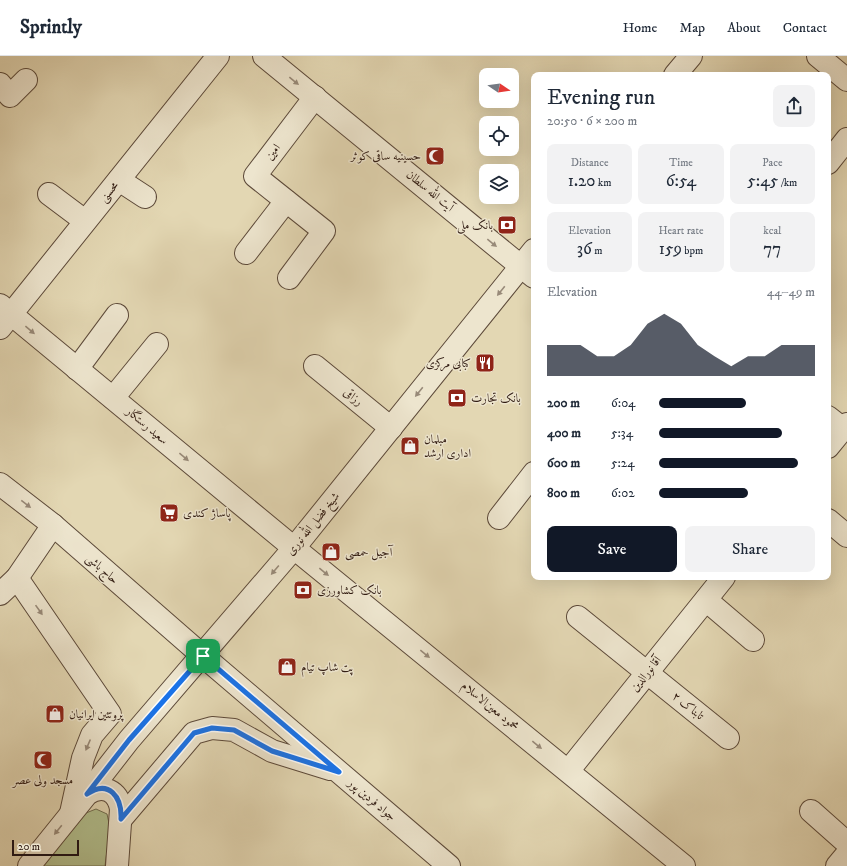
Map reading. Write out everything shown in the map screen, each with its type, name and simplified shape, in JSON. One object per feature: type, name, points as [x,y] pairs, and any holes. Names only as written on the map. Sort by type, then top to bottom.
[{"type":"street","name":"محسنی","points":[[4,315],[119,180],[218,56]]},
{"type":"street","name":"آیت الله سلطان","points":[[264,56],[530,264]]},
{"type":"street","points":[[678,72],[691,56]]},
{"type":"street","points":[[826,57],[847,63]]},
{"type":"street","points":[[826,57],[847,80]]},
{"type":"street","points":[[0,84],[10,96],[26,80]]},
{"type":"street","name":"امین","points":[[289,278],[324,231],[255,176],[315,97]]},
{"type":"street","points":[[831,159],[847,139]]},
{"type":"street","points":[[119,180],[145,197]]},
{"type":"street","points":[[49,194],[85,221]]},
{"type":"street","points":[[246,253],[286,201]]},
{"type":"street","name":"شیخ فضل الله نوری","points":[[29,866],[129,740],[203,656],[294,548],[391,428],[530,264]]},
{"type":"street","points":[[77,369],[118,314]]},
{"type":"street","name":"سعید رستگار","points":[[4,315],[77,369],[294,548]]},
{"type":"street","points":[[113,398],[158,344]]},
{"type":"street","name":"رزاقی","points":[[315,366],[391,428]]},
{"type":"street","points":[[831,440],[839,423]]},
{"type":"street","points":[[499,518],[531,477]]},
{"type":"street","name":"حاج باشی","points":[[0,484],[52,525],[203,656]]},
{"type":"street","points":[[831,523],[847,536]]},
{"type":"street","points":[[0,594],[17,578],[52,525]]},
{"type":"street","name":"محمود معین‌الاسلام","points":[[294,548],[569,770],[684,866]]},
{"type":"street","points":[[17,578],[110,714],[92,735],[83,758],[71,813]]},
{"type":"street","points":[[715,584],[753,640]]},
{"type":"street","name":"آقا نورالدین","points":[[569,770],[647,673],[715,584]]},
{"type":"street","name":"تابناک ۲","points":[[578,617],[728,738]]},
{"type":"street","name":"جواد فردین پور","points":[[203,656],[339,772],[443,864]]},
{"type":"street","points":[[121,819],[194,733],[212,728],[234,730],[272,751],[339,772]]},
{"type":"street","points":[[87,794],[99,788],[112,792],[120,802],[121,819],[116,866]]},
{"type":"street","points":[[811,812],[847,843]]},
{"type":"street","points":[[837,866],[847,854]]},
{"type":"green space","points":[[96,809],[107,814],[110,828],[105,866],[43,866],[48,853],[81,815]]},
{"type":"place","name":"حسینیه ساقی کوثر","points":[[435,156]]},
{"type":"place","name":"بانک ملی","points":[[507,225]]},
{"type":"place","name":"کبابی مرکزی","points":[[485,363]]},
{"type":"place","name":"بانک تجارت","points":[[457,398]]},
{"type":"place","name":"مبلمان اداری ارشد","points":[[410,446]]},
{"type":"place","name":"پاساژ کندی","points":[[169,513]]},
{"type":"place","name":"آجیل حمصی","points":[[331,552]]},
{"type":"place","name":"بانک کشاورزی","points":[[303,590]]},
{"type":"place","name":"پت شاپ تیام","points":[[287,667]]},
{"type":"place","name":"پروتئین ایرانیان","points":[[55,714]]},
{"type":"place","name":"مسجد ولی عصر","points":[[43,760]]},
{"type":"route","points":[[203,656],[339,772],[272,751],[234,730],[212,728],[194,733],[121,819],[120,802],[117,796],[112,792],[99,788],[92,790],[87,794],[129,740],[203,656]]}]
